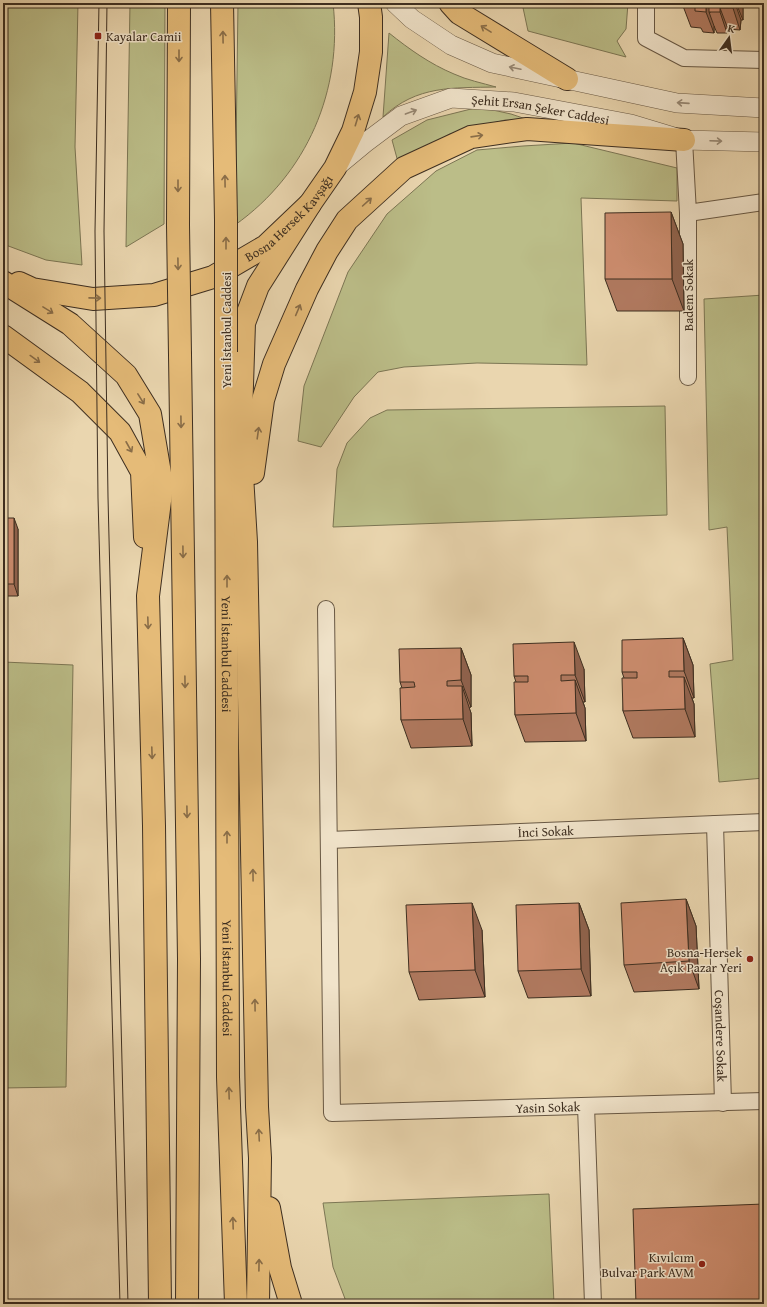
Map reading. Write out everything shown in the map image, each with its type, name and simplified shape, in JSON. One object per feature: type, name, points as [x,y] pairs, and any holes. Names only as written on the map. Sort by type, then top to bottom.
[{"type":"highway","points":[[179,3],[178,225],[189,959],[187,1304]]},
{"type":"highway","name":"Yeni İstanbul Caddesi","points":[[222,3],[226,220],[228,1077],[236,1304]]},
{"type":"highway","name":"Bosna Hersek Kavşağı","points":[[3,277],[32,289],[93,299],[154,295],[213,277],[266,246],[310,204],[335,168],[353,131],[365,92],[370,52],[371,17],[369,3]]},
{"type":"highway","points":[[450,3],[460,13],[567,79]]},
{"type":"highway","points":[[246,542],[254,465],[263,400],[274,364],[307,289],[327,251],[347,220],[404,168],[471,137],[527,129],[684,140]]},
{"type":"highway","points":[[258,1304],[260,1158],[257,1091],[246,542],[242,475],[241,416],[244,323],[258,286],[310,204]]},
{"type":"highway","points":[[3,282],[70,324],[89,341],[126,375],[150,414],[162,485],[148,596]]},
{"type":"highway","points":[[3,336],[80,392],[120,432],[142,472],[148,596],[154,826],[160,1304]]},
{"type":"highway","points":[[260,1158],[280,1268],[291,1304]]},
{"type":"street","points":[[395,3],[412,19],[451,45],[492,63],[677,103],[764,108]]},
{"type":"street","points":[[646,3],[646,38],[684,58],[764,60]]},
{"type":"street","name":"Şehit Ersan Şeker Caddesi","points":[[335,168],[364,143],[401,116],[451,98],[514,102],[631,124],[684,140],[764,142]]},
{"type":"street","name":"Badem Sokak","points":[[684,140],[688,213],[688,377]]},
{"type":"street","points":[[688,213],[764,202]]},
{"type":"street","points":[[326,609],[329,840]]},
{"type":"street","name":"İnci Sokak","points":[[329,840],[764,822]]},
{"type":"street","name":"Coşandere Sokak","points":[[715,824],[723,1103]]},
{"type":"street","name":"Yasin Sokak","points":[[329,840],[332,1113],[764,1101]]},
{"type":"street","points":[[586,1106],[593,1304]]},
{"type":"green space","points":[[3,3],[78,3],[75,147],[82,265],[46,260],[3,244]]},
{"type":"green space","points":[[130,3],[165,3],[164,224],[126,247]]},
{"type":"green space","points":[[238,3],[333,3],[335,35],[332,67],[325,98],[315,128],[300,155],[282,181],[260,204],[235,225]]},
{"type":"green space","points":[[522,3],[628,3],[626,29],[617,41],[626,57],[528,31]]},
{"type":"green space","points":[[389,33],[420,56],[437,66],[464,78],[496,87],[450,88],[436,90],[409,99],[383,117]]},
{"type":"green space","points":[[479,107],[511,114],[532,121],[505,120],[450,134],[398,162],[392,140],[427,120]]},
{"type":"green space","points":[[573,143],[677,168],[677,201],[581,198],[587,365],[477,363],[404,367],[378,372],[354,397],[321,447],[298,441],[304,386],[348,272],[387,214],[436,171],[477,150]]},
{"type":"green space","points":[[764,295],[764,778],[719,782],[710,664],[733,660],[727,527],[709,530],[704,299]]},
{"type":"green space","points":[[665,406],[667,515],[333,527],[337,469],[347,443],[370,418],[387,410]]},
{"type":"green space","points":[[3,662],[73,665],[66,1087],[3,1088]]},
{"type":"green space","points":[[549,1194],[554,1304],[347,1304],[333,1267],[323,1203]]},
{"type":"building","points":[[683,3],[706,3],[706,12],[695,11],[695,7],[683,6]]},
{"type":"building","points":[[709,3],[733,3],[733,8],[720,8],[720,12],[709,12]]},
{"type":"building","points":[[671,212],[672,279],[605,279],[605,213]]},
{"type":"building","points":[[3,518],[14,518],[14,584],[3,584]]},
{"type":"building","points":[[683,638],[684,671],[669,671],[669,677],[684,677],[685,709],[623,711],[622,678],[637,678],[637,672],[622,672],[622,640]]},
{"type":"building","points":[[574,642],[575,675],[561,675],[561,681],[575,680],[576,713],[515,715],[514,682],[528,682],[528,676],[514,676],[513,644]]},
{"type":"building","points":[[461,648],[461,680],[447,681],[447,686],[462,686],[463,719],[401,720],[400,688],[415,687],[414,682],[400,682],[399,649]]},
{"type":"building","points":[[686,899],[689,961],[624,965],[621,903]]},
{"type":"building","points":[[472,903],[475,970],[409,972],[406,905]]},
{"type":"building","points":[[579,903],[581,969],[518,971],[516,905]]},
{"type":"building","name":"Kıvılcım Bulvar Park AVM","points":[[764,1204],[764,1304],[636,1304],[633,1209]]},
{"type":"tram line","points":[[99,3],[95,231],[98,498],[120,1304]]},
{"type":"tram line","points":[[107,3],[104,231],[108,497],[128,1304]]},
{"type":"place","name":"Kayalar Camii","points":[[98,36]]},
{"type":"place","name":"Bosna-Hersek Açık Pazar Yeri","points":[[750,959]]},
{"type":"place","name":"Kıvılcım Bulvar Park AVM","points":[[702,1264]]}]
